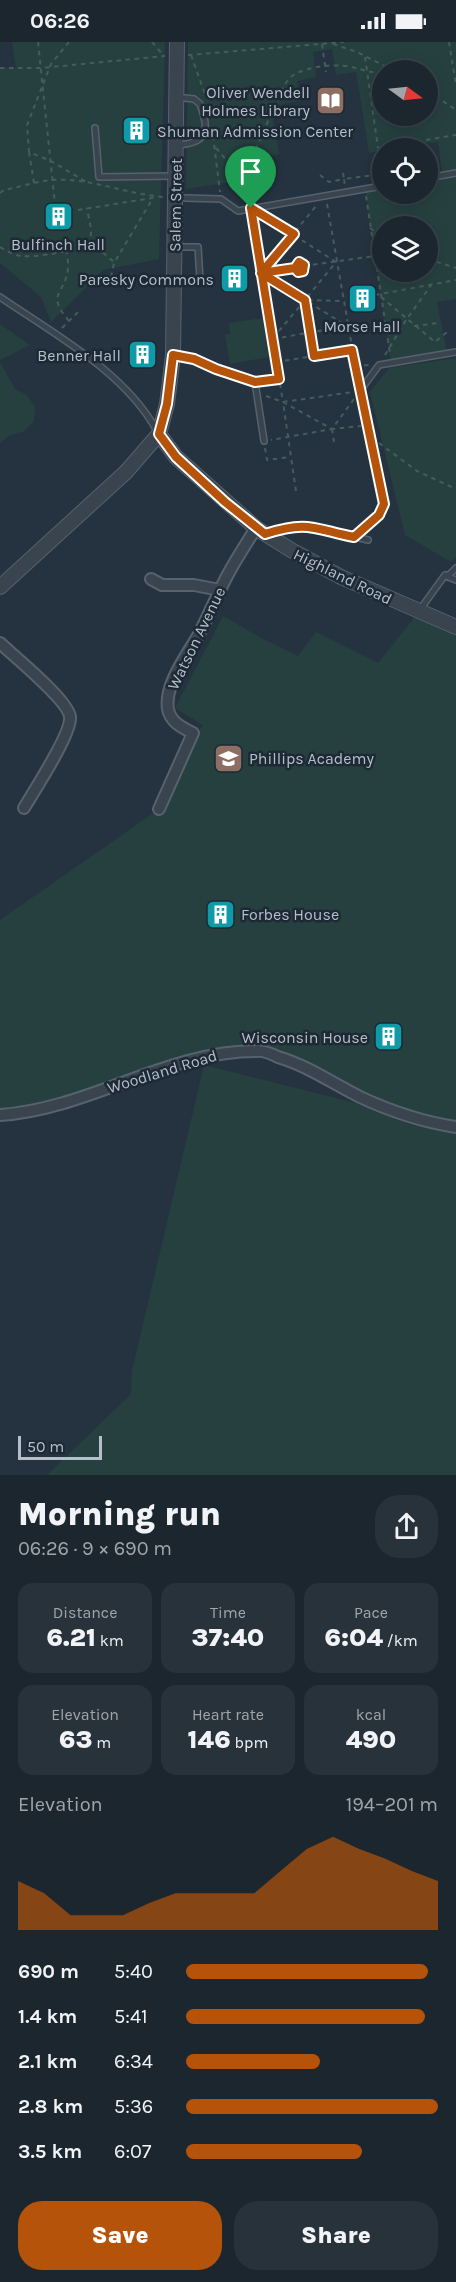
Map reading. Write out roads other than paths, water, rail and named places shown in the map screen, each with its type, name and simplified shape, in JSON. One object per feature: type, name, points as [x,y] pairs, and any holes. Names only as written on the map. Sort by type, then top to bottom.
[{"type":"street","name":"Salem Street","points":[[0,587],[126,471],[159,434],[167,404],[173,355],[177,42]]},
{"type":"street","name":"Highland Road","points":[[159,434],[176,457],[260,531],[320,567],[456,627]]},
{"type":"street","name":"Watson Avenue","points":[[159,809],[193,733],[172,720],[168,710],[168,695],[178,670],[200,633],[220,590],[260,531]]},
{"type":"street","points":[[151,579],[162,585],[195,585],[220,590]]},
{"type":"street","points":[[0,643],[62,701],[70,714],[62,741],[24,808]]},
{"type":"street","name":"Woodland Road","points":[[0,1115],[70,1101],[223,1052],[259,1050],[303,1064],[362,1097],[395,1111],[456,1127]]},
{"type":"lane","points":[[176,145],[196,142],[203,136],[205,130],[198,102],[194,99],[177,98]]},
{"type":"lane","points":[[95,128],[99,177],[175,176]]},
{"type":"lane","points":[[438,176],[456,172]]},
{"type":"lane","points":[[185,198],[221,199],[238,211],[372,188]]},
{"type":"lane","points":[[174,246],[198,247],[200,280]]},
{"type":"lane","name":"Highland Road","points":[[0,297],[56,334],[106,372],[147,412],[159,434]]},
{"type":"lane","points":[[384,504],[360,391],[379,365],[456,352]]},
{"type":"lane","points":[[173,355],[194,359],[255,382],[264,441]]},
{"type":"lane","points":[[260,531],[297,525],[314,526],[368,540]]},
{"type":"lane","points":[[418,612],[445,575],[449,575],[456,568]]},
{"type":"lane","points":[[445,575],[456,579]]},
{"type":"place","name":"Oliver Wendell Holmes Library","points":[[331,101]]},
{"type":"place","name":"Shuman Admission Center","points":[[136,131]]},
{"type":"place","name":"Bulfinch Hall","points":[[58,216]]},
{"type":"place","name":"Paresky Commons","points":[[235,279]]},
{"type":"place","name":"Morse Hall","points":[[362,298]]},
{"type":"place","name":"Benner Hall","points":[[142,355]]},
{"type":"place","name":"Phillips Academy","points":[[228,758]]},
{"type":"place","name":"Forbes House","points":[[220,914]]},
{"type":"place","name":"Wisconsin House","points":[[389,1037]]}]
